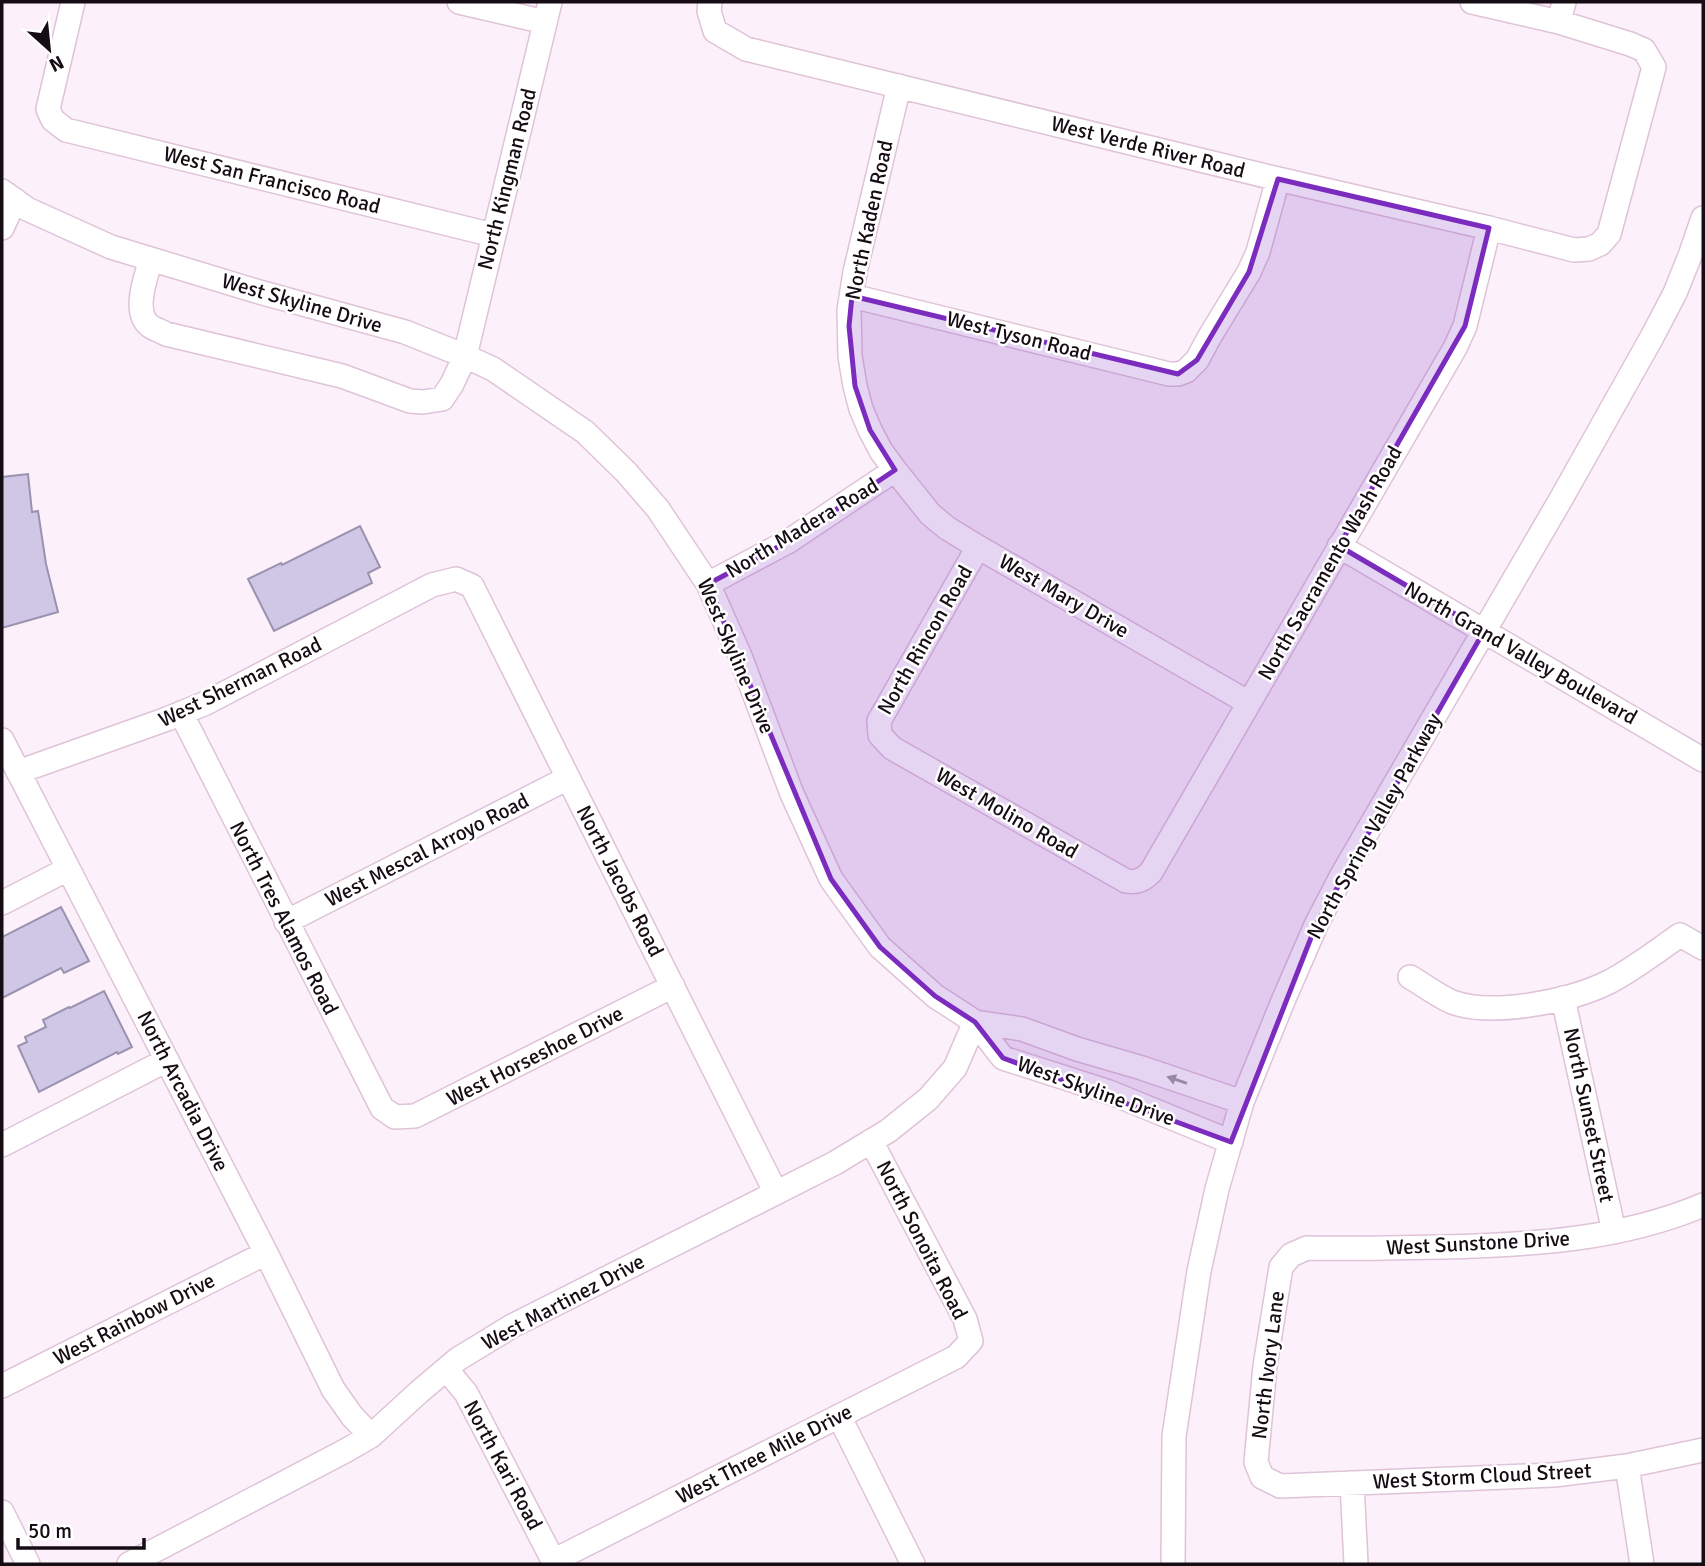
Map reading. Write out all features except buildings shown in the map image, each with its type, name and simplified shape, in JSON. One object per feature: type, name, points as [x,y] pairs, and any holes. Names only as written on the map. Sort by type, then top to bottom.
[{"type":"street","name":"West San Francisco Road","points":[[73,2],[48,108],[54,120],[66,130],[494,235]]},
{"type":"street","points":[[459,2],[548,12]]},
{"type":"street","name":"West Verde River Road","points":[[710,2],[709,11],[715,31],[747,49],[1574,250],[1600,244],[1609,234],[1654,68],[1644,50],[1561,12]]},
{"type":"street","points":[[1472,2],[1561,12]]},
{"type":"street","name":"North Kingman Road","points":[[151,259],[142,289],[142,310],[149,325],[166,334],[342,376],[410,401],[442,399],[465,356],[548,12]]},
{"type":"street","name":"North Kaden Road","points":[[895,470],[881,451],[861,409],[850,356],[849,326],[855,272],[899,86]]},
{"type":"street","name":"West Tyson Road","points":[[852,296],[1178,374],[1197,360],[1249,272],[1258,252],[1278,179]]},
{"type":"street","points":[[2,228],[8,196]]},
{"type":"street","name":"West Skyline Drive","points":[[8,196],[27,209],[111,247],[405,332],[465,356],[494,369],[585,432],[626,471],[659,509],[708,584],[740,656],[792,794],[831,879],[880,947],[935,996],[975,1022],[1003,1058],[1109,1092],[1231,1142]]},
{"type":"street","name":"North Spring Valley Parkway","points":[[1173,1564],[1174,1436],[1183,1369],[1199,1271],[1217,1189],[1242,1102],[1316,925],[1652,337],[1692,254],[1703,218]]},
{"type":"street","name":"North Sacramento Wash Road","points":[[1138,881],[1151,872],[1455,348],[1465,326],[1489,228]]},
{"type":"street","name":"West Mary Drive","points":[[895,470],[930,514],[947,527],[1249,702]]},
{"type":"street","name":"North Madera Road","points":[[708,584],[789,541],[895,470]]},
{"type":"street","name":"North Rincon Road","points":[[880,735],[878,721],[978,547]]},
{"type":"street","name":"North Grand Valley Boulevard","points":[[1339,547],[1703,760]]},
{"type":"street","name":"West Sherman Road","points":[[18,772],[206,703],[432,585],[456,579]]},
{"type":"street","name":"North Jacobs Road","points":[[456,579],[472,586],[775,1191]]},
{"type":"street","name":"North Tres Alamos Road","points":[[181,713],[382,1108],[395,1117]]},
{"type":"street","name":"West Molino Road","points":[[880,735],[892,748],[1114,875],[1126,881],[1138,881]]},
{"type":"street","name":"North Arcadia Drive","points":[[2,740],[266,1252],[333,1389],[352,1416],[371,1436]]},
{"type":"street","name":"West Mescal Arroyo Road","points":[[286,922],[568,778]]},
{"type":"street","points":[[2,903],[68,869]]},
{"type":"street","points":[[1410,977],[1451,1002],[1472,1007],[1502,1008],[1587,992],[1610,981],[1680,935],[1703,948]]},
{"type":"street","name":"West Horseshoe Drive","points":[[395,1117],[415,1116],[673,986]]},
{"type":"street","name":"North Sunset Street","points":[[1563,998],[1614,1232]]},
{"type":"street","name":"West Skyline Drive","points":[[975,1022],[1022,1029],[1242,1102]]},
{"type":"street","name":"West Martinez Drive","points":[[129,1564],[371,1436],[458,1359],[512,1326],[835,1163],[888,1131],[928,1099],[956,1069],[975,1022]]},
{"type":"street","points":[[2,1145],[167,1060]]},
{"type":"street","name":"North Sonoita Road","points":[[871,1141],[965,1319],[971,1341]]},
{"type":"street","name":"West Sunstone Drive","points":[[1291,1255],[1307,1248],[1546,1243],[1614,1232],[1676,1216],[1703,1205]]},
{"type":"street","name":"West Rainbow Drive","points":[[2,1386],[266,1252]]},
{"type":"street","name":"North Ivory Lane","points":[[1262,1477],[1256,1462],[1265,1366],[1282,1267],[1291,1255]]},
{"type":"street","name":"West Three Mile Drive","points":[[554,1563],[956,1357],[971,1341]]},
{"type":"street","name":"North Kari Road","points":[[446,1369],[466,1393],[554,1563]]},
{"type":"street","points":[[839,1416],[913,1564]]},
{"type":"street","name":"West Storm Cloud Street","points":[[1262,1477],[1280,1486],[1554,1475],[1627,1466],[1703,1450]]},
{"type":"street","points":[[1627,1466],[1642,1564]]},
{"type":"street","points":[[1352,1483],[1356,1564]]},
{"type":"street","points":[[2,1512],[28,1564]]},
{"type":"highlighted area","points":[[1278,179],[1489,228],[1465,326],[1339,546],[1484,631],[1316,925],[1231,1142],[1003,1058],[975,1022],[935,996],[880,947],[831,879],[708,584],[789,541],[895,470],[870,430],[855,386],[849,326],[852,296],[1178,374],[1197,360],[1249,272]]}]
